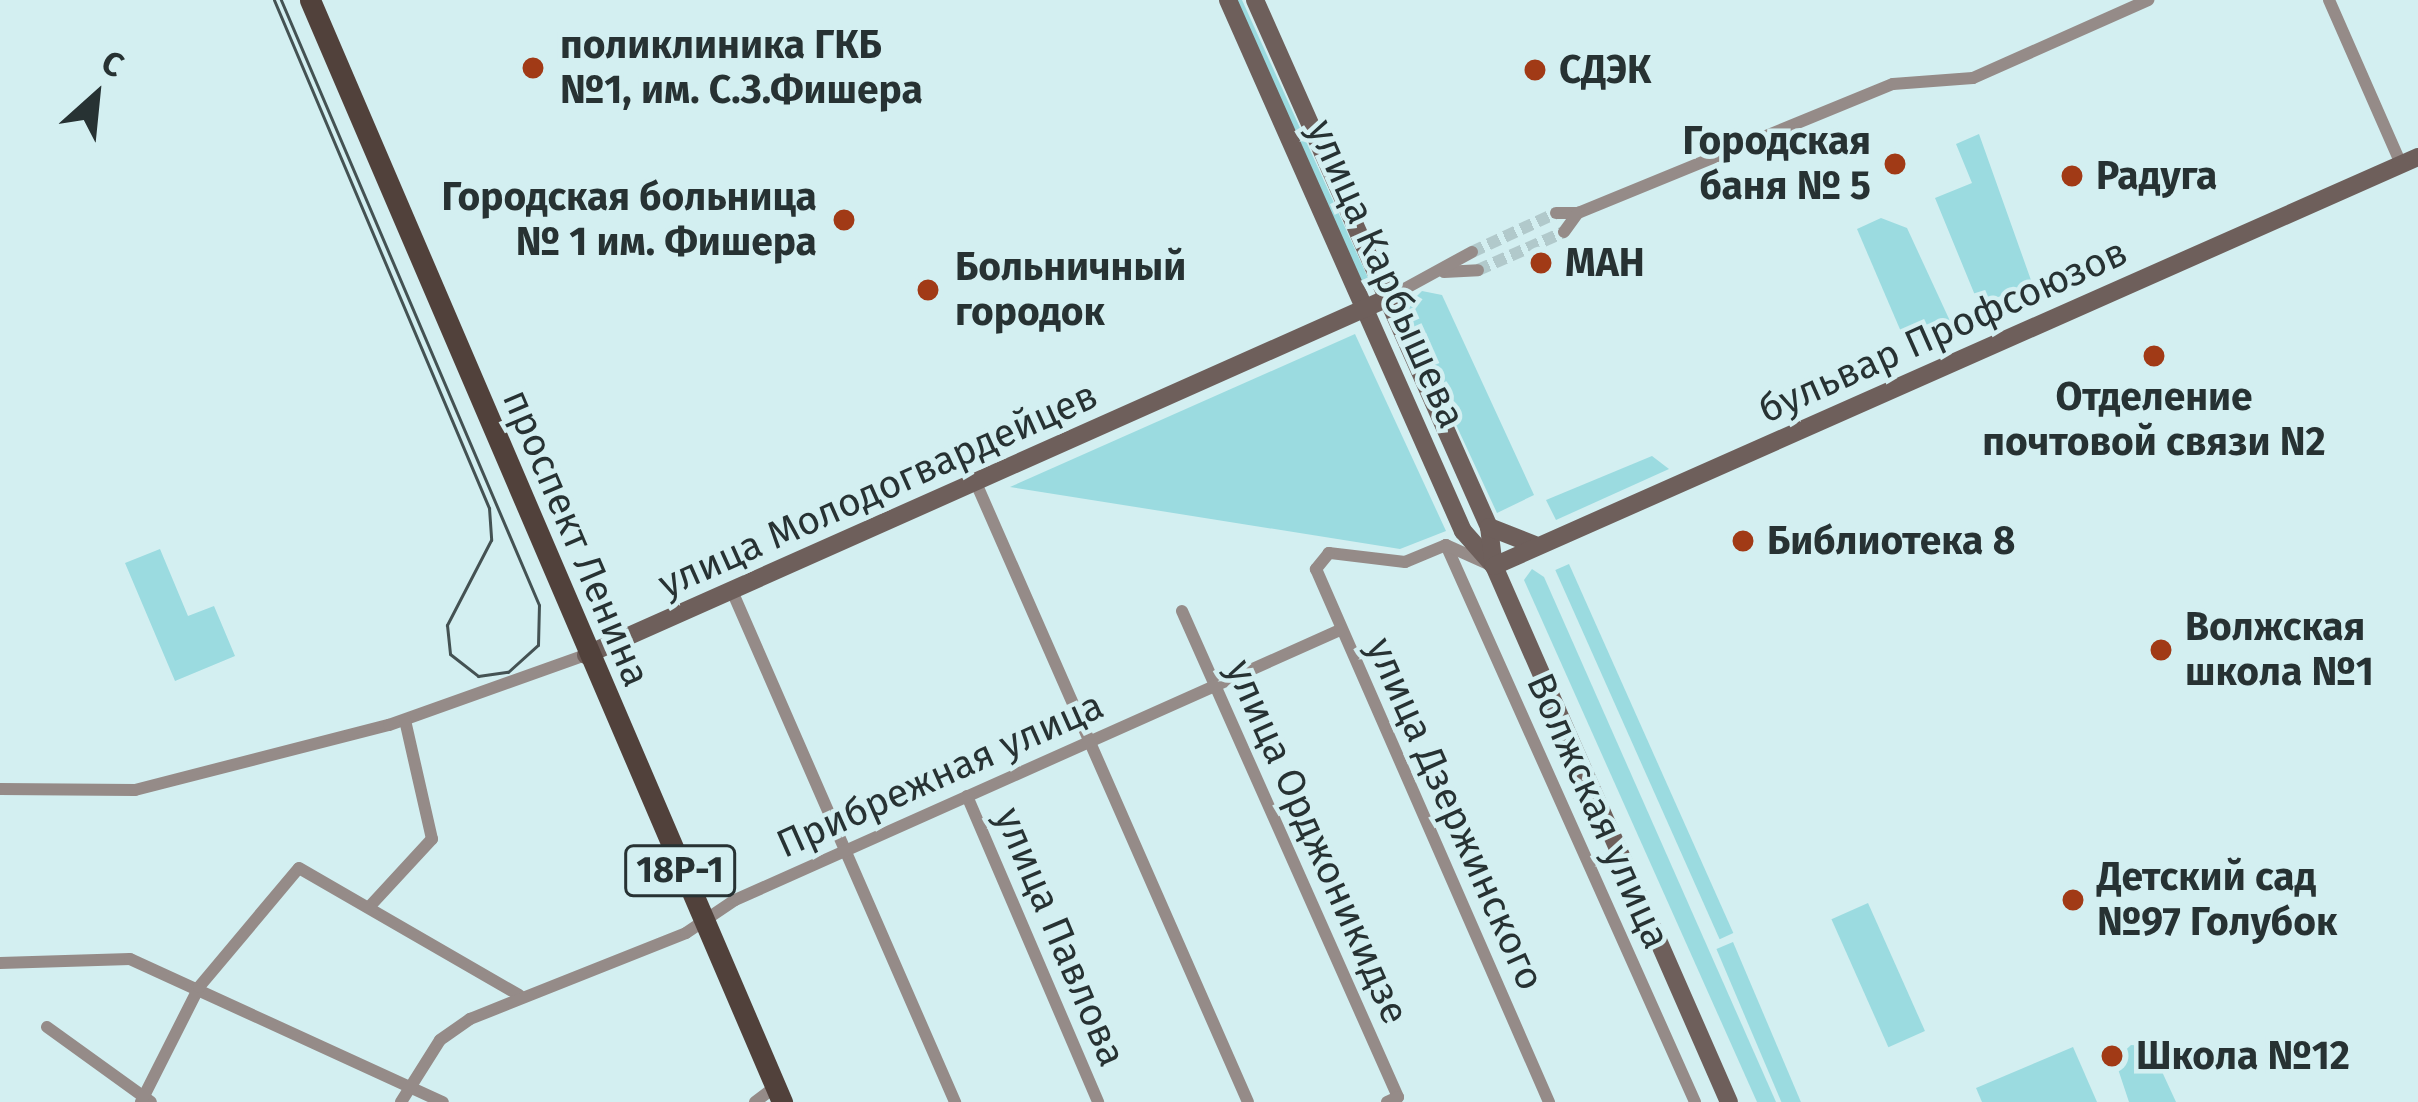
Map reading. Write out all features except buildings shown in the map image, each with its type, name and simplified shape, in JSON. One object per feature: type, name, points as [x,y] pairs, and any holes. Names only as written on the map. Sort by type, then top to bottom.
[{"type":"main road","name":"проспект Ленина","points":[[310,0],[586,655],[779,1094]]},
{"type":"street","name":"улица Карбышева","points":[[1228,0],[1463,531],[1494,566]]},
{"type":"street","name":"улица Карбышева","points":[[1255,0],[1489,526],[1494,566],[1729,1102]]},
{"type":"street","points":[[1556,213],[1578,213],[1893,84],[1973,78],[2148,0]]},
{"type":"street","points":[[2329,0],[2410,161]]},
{"type":"street","name":"бульвар Профсоюзов","points":[[1494,566],[2410,161]]},
{"type":"street","points":[[1564,232],[1578,213]]},
{"type":"street","points":[[1387,298],[1443,272],[1472,252]]},
{"type":"street","points":[[1443,272],[1478,270]]},
{"type":"street","name":"улица Молодогвардейцев","points":[[0,789],[135,790],[405,720],[586,655],[1387,298]]},
{"type":"street","points":[[976,483],[1248,1102]]},
{"type":"street","points":[[1489,526],[1535,545]]},
{"type":"street","points":[[1446,545],[1494,566]]},
{"type":"street","name":"улица Дзержинского","points":[[1446,545],[1405,562],[1329,553],[1316,569],[1549,1102]]},
{"type":"street","name":"Волжская улица","points":[[1446,545],[1695,1102]]},
{"type":"street","points":[[732,591],[955,1102]]},
{"type":"street","name":"улица Орджоникидзе","points":[[1182,611],[1392,1100]]},
{"type":"street","name":"Прибрежная улица","points":[[401,1102],[440,1040],[519,995],[702,921],[845,849],[1340,630]]},
{"type":"street","points":[[371,904],[432,839],[405,720]]},
{"type":"street","name":"улица Павлова","points":[[967,796],[1098,1102]]},
{"type":"street","points":[[46,1027],[145,1100],[200,987],[299,868],[371,904],[519,995]]},
{"type":"street","points":[[0,964],[130,959],[200,987],[443,1102]]},
{"type":"street","points":[[755,1102],[779,1094]]},
{"type":"shaded area","points":[[1235,0],[1242,0],[1368,278],[1361,281]]},
{"type":"shaded area","points":[[1979,134],[2032,283],[1979,305],[1935,198],[1972,183],[1956,144]]},
{"type":"shaded area","points":[[1881,218],[1907,228],[1950,321],[1905,341],[1857,229]]},
{"type":"shaded area","points":[[1422,291],[1442,295],[1534,495],[1497,513],[1407,319],[1405,308]]},
{"type":"shaded area","points":[[1355,334],[1446,531],[1400,549],[1010,487]]},
{"type":"shaded area","points":[[1652,456],[1669,469],[1556,520],[1546,500]]},
{"type":"shaded area","points":[[160,549],[188,616],[214,606],[235,656],[175,681],[125,563]]},
{"type":"shaded area","points":[[1569,564],[1733,933],[1720,939],[1555,570]]},
{"type":"shaded area","points":[[1532,569],[1544,577],[1776,1102],[1757,1102],[1524,580]]},
{"type":"shaded area","points":[[1868,903],[1925,1031],[1888,1047],[1831,919]]},
{"type":"shaded area","points":[[1733,942],[1801,1102],[1781,1102],[1716,949]]},
{"type":"shaded area","points":[[2131,1045],[2146,1046],[2176,1102],[2129,1102],[2115,1060]]},
{"type":"shaded area","points":[[2073,1047],[2097,1102],[1982,1102],[1976,1088]]},
{"type":"tunnel","points":[[1472,252],[1556,213]]},
{"type":"tunnel","points":[[1478,270],[1564,232]]},
{"type":"tram line","points":[[274,0],[489,508],[491,540],[447,625],[450,654],[478,676],[508,672],[538,645],[539,605],[281,0]]},
{"type":"place","name":"поликлиника ГКБ №1, им. С.З.Фишера","points":[[533,68]]},
{"type":"place","name":"СДЭК","points":[[1535,70]]},
{"type":"place","name":"Городская баня № 5","points":[[1895,164]]},
{"type":"place","name":"Радуга","points":[[2072,176]]},
{"type":"place","name":"Городская больница № 1 им. Фишера","points":[[844,220]]},
{"type":"place","name":"МАН","points":[[1541,263]]},
{"type":"place","name":"Больничный городок","points":[[928,290]]},
{"type":"place","name":"Отделение почтовой связи N2","points":[[2154,356]]},
{"type":"place","name":"Библиотека 8","points":[[1743,541]]},
{"type":"place","name":"Волжская школа №1","points":[[2161,650]]},
{"type":"place","name":"Детский сад №97 Голубок","points":[[2073,900]]},
{"type":"place","name":"Школа №12","points":[[2112,1056]]}]
